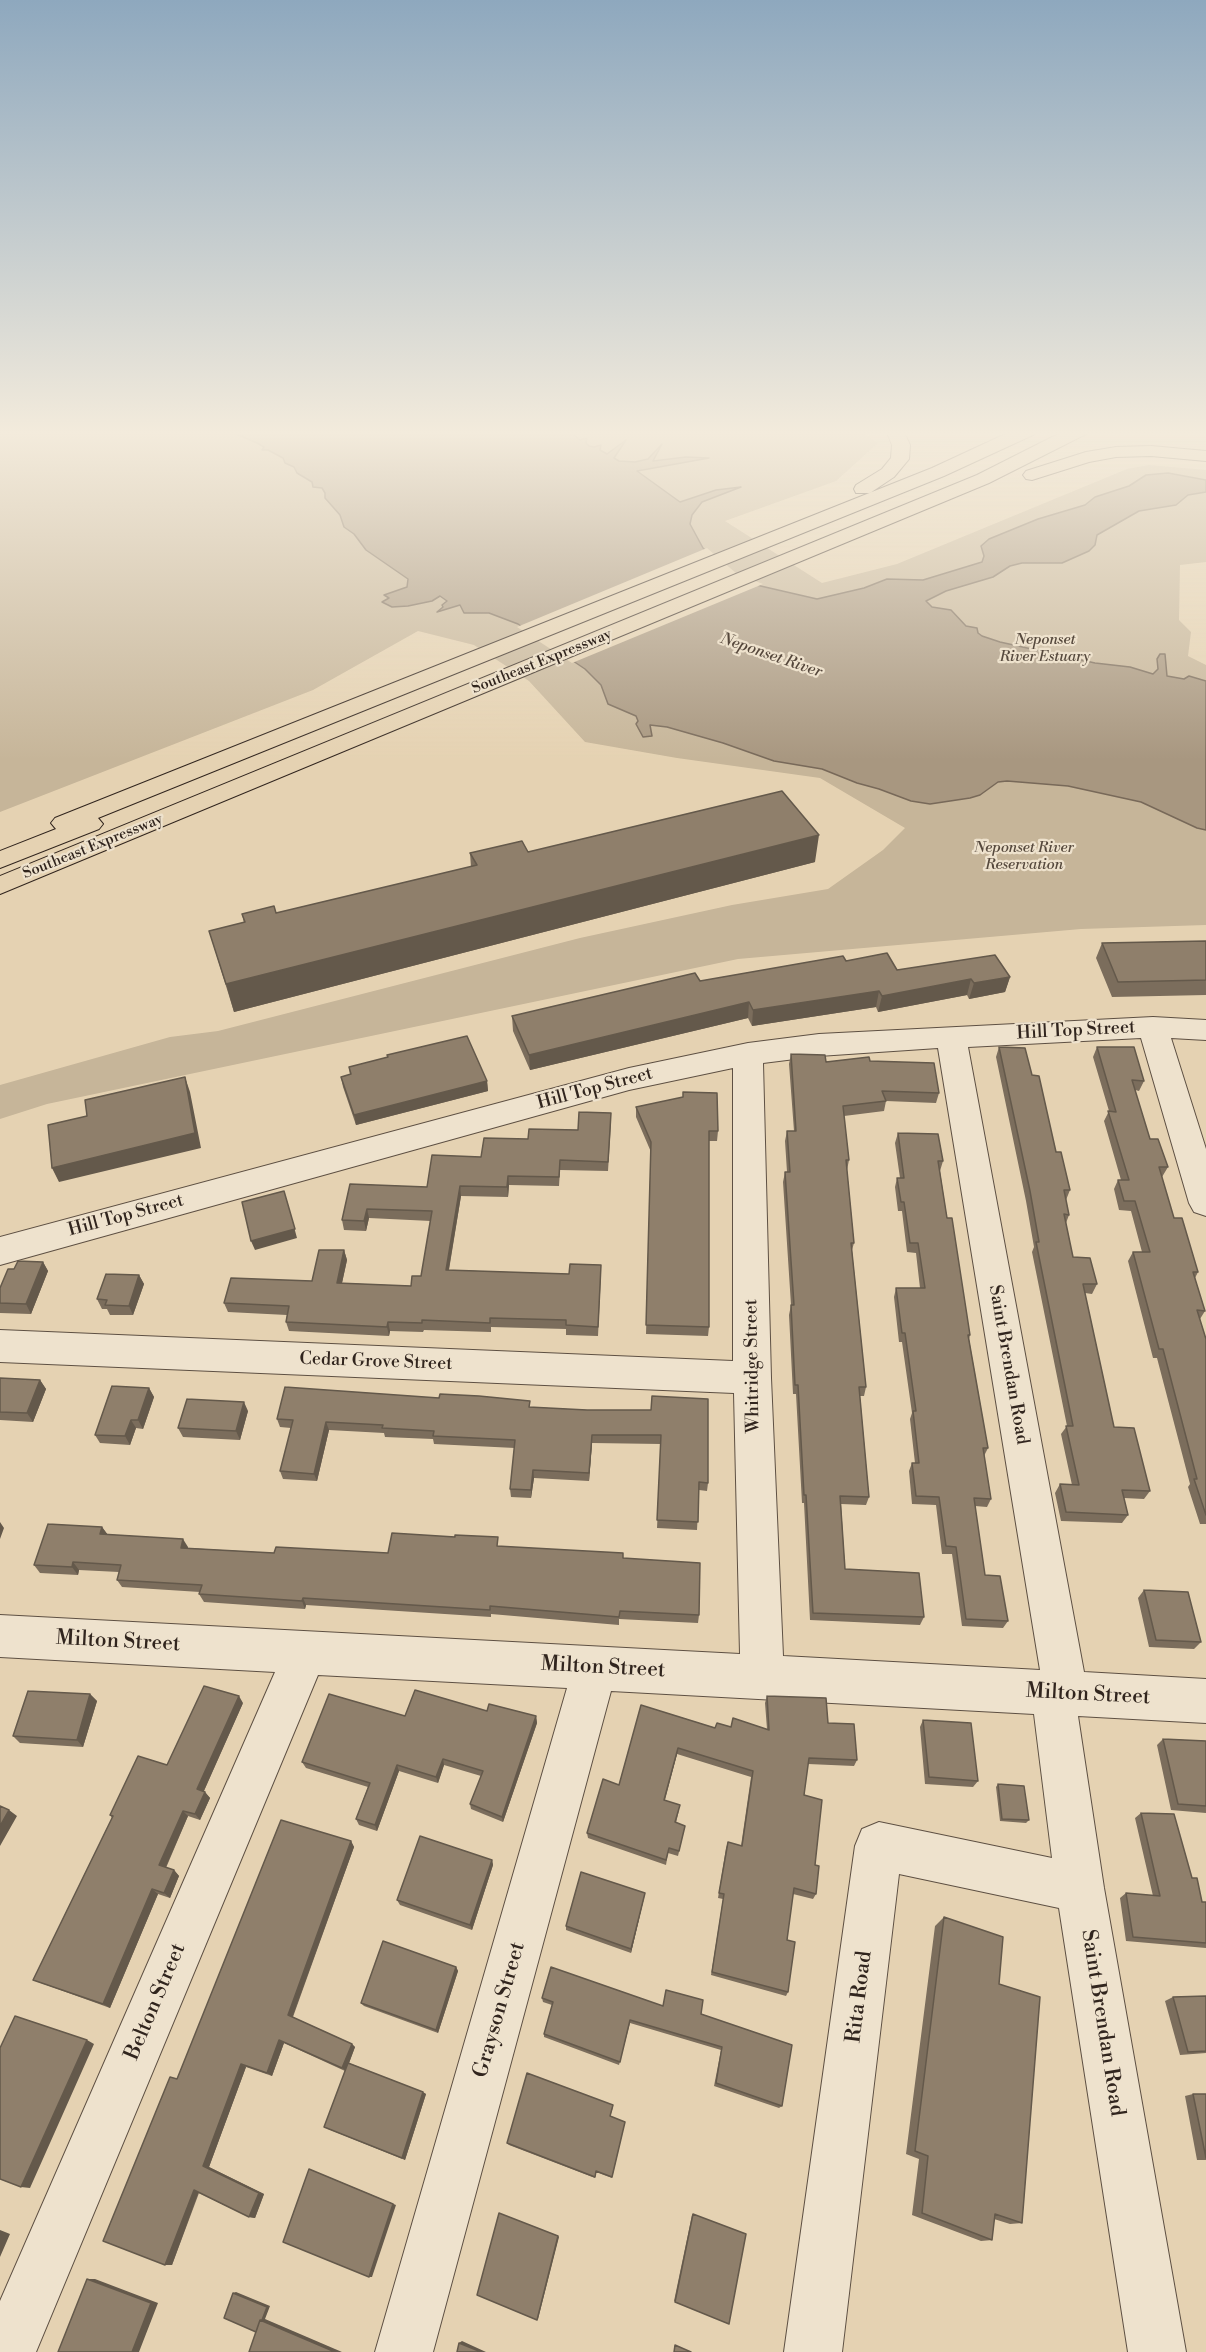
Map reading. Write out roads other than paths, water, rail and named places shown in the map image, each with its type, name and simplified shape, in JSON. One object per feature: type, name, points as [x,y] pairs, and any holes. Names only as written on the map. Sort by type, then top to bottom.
[{"type":"highway","name":"Southeast Expressway","points":[[0,886],[501,663],[774,552],[788,540]]},
{"type":"highway","points":[[774,552],[802,540]]},
{"type":"highway","points":[[774,552],[806,540]]},
{"type":"highway","name":"Southeast Expressway","points":[[0,849],[501,663],[774,552],[813,540]]},
{"type":"highway","points":[[0,860],[501,663]]},
{"type":"highway","points":[[0,873],[501,663]]},
{"type":"street","name":"Hill Top Street","points":[[0,1251],[628,1079],[748,1054],[819,1045],[951,1037],[1153,1027],[1206,1030]]},
{"type":"street","points":[[1153,1027],[1206,1203]]},
{"type":"street","name":"Saint Brendan Road","points":[[951,1037],[1059,1693],[1080,1888],[1157,2352]]},
{"type":"street","name":"Whitridge Street","points":[[748,1054],[752,1378],[762,1677]]},
{"type":"street","name":"Cedar Grove Street","points":[[0,1346],[752,1378]]},
{"type":"street","name":"Milton Street","points":[[0,1636],[1206,1701]]},
{"type":"street","name":"Belton Street","points":[[7,2352],[306,1652]]},
{"type":"street","name":"Grayson Street","points":[[404,2352],[595,1668]]},
{"type":"street","name":"Rita Road","points":[[813,2352],[879,1846],[1080,1888]]},
{"type":"water","name":"Neponset River","points":[[358,540],[699,540],[703,548],[731,573],[752,584],[817,599],[864,588],[887,579],[923,580],[982,562],[984,556],[981,546],[988,540],[1096,540],[1095,545],[1089,551],[1062,563],[1022,563],[1010,566],[993,577],[946,591],[926,601],[932,607],[951,610],[966,626],[977,628],[978,633],[982,636],[1000,642],[1095,663],[1130,667],[1153,674],[1158,669],[1157,659],[1160,654],[1165,654],[1167,676],[1184,679],[1189,676],[1206,681],[1206,830],[1141,802],[1068,786],[998,782],[980,795],[930,804],[911,801],[822,769],[774,761],[667,727],[650,725],[652,736],[643,737],[636,724],[638,721],[636,716],[608,704],[601,685],[585,669],[518,624],[489,613],[464,613],[460,605],[437,612],[447,601],[440,596],[432,601],[408,606],[392,607],[382,602],[389,598],[384,595],[407,587],[408,579],[366,550]]},
{"type":"park label","name":"Neponset River Estuary","points":[[1045,648]]},
{"type":"park label","name":"Neponset River Reservation","points":[[1024,856]]}]
